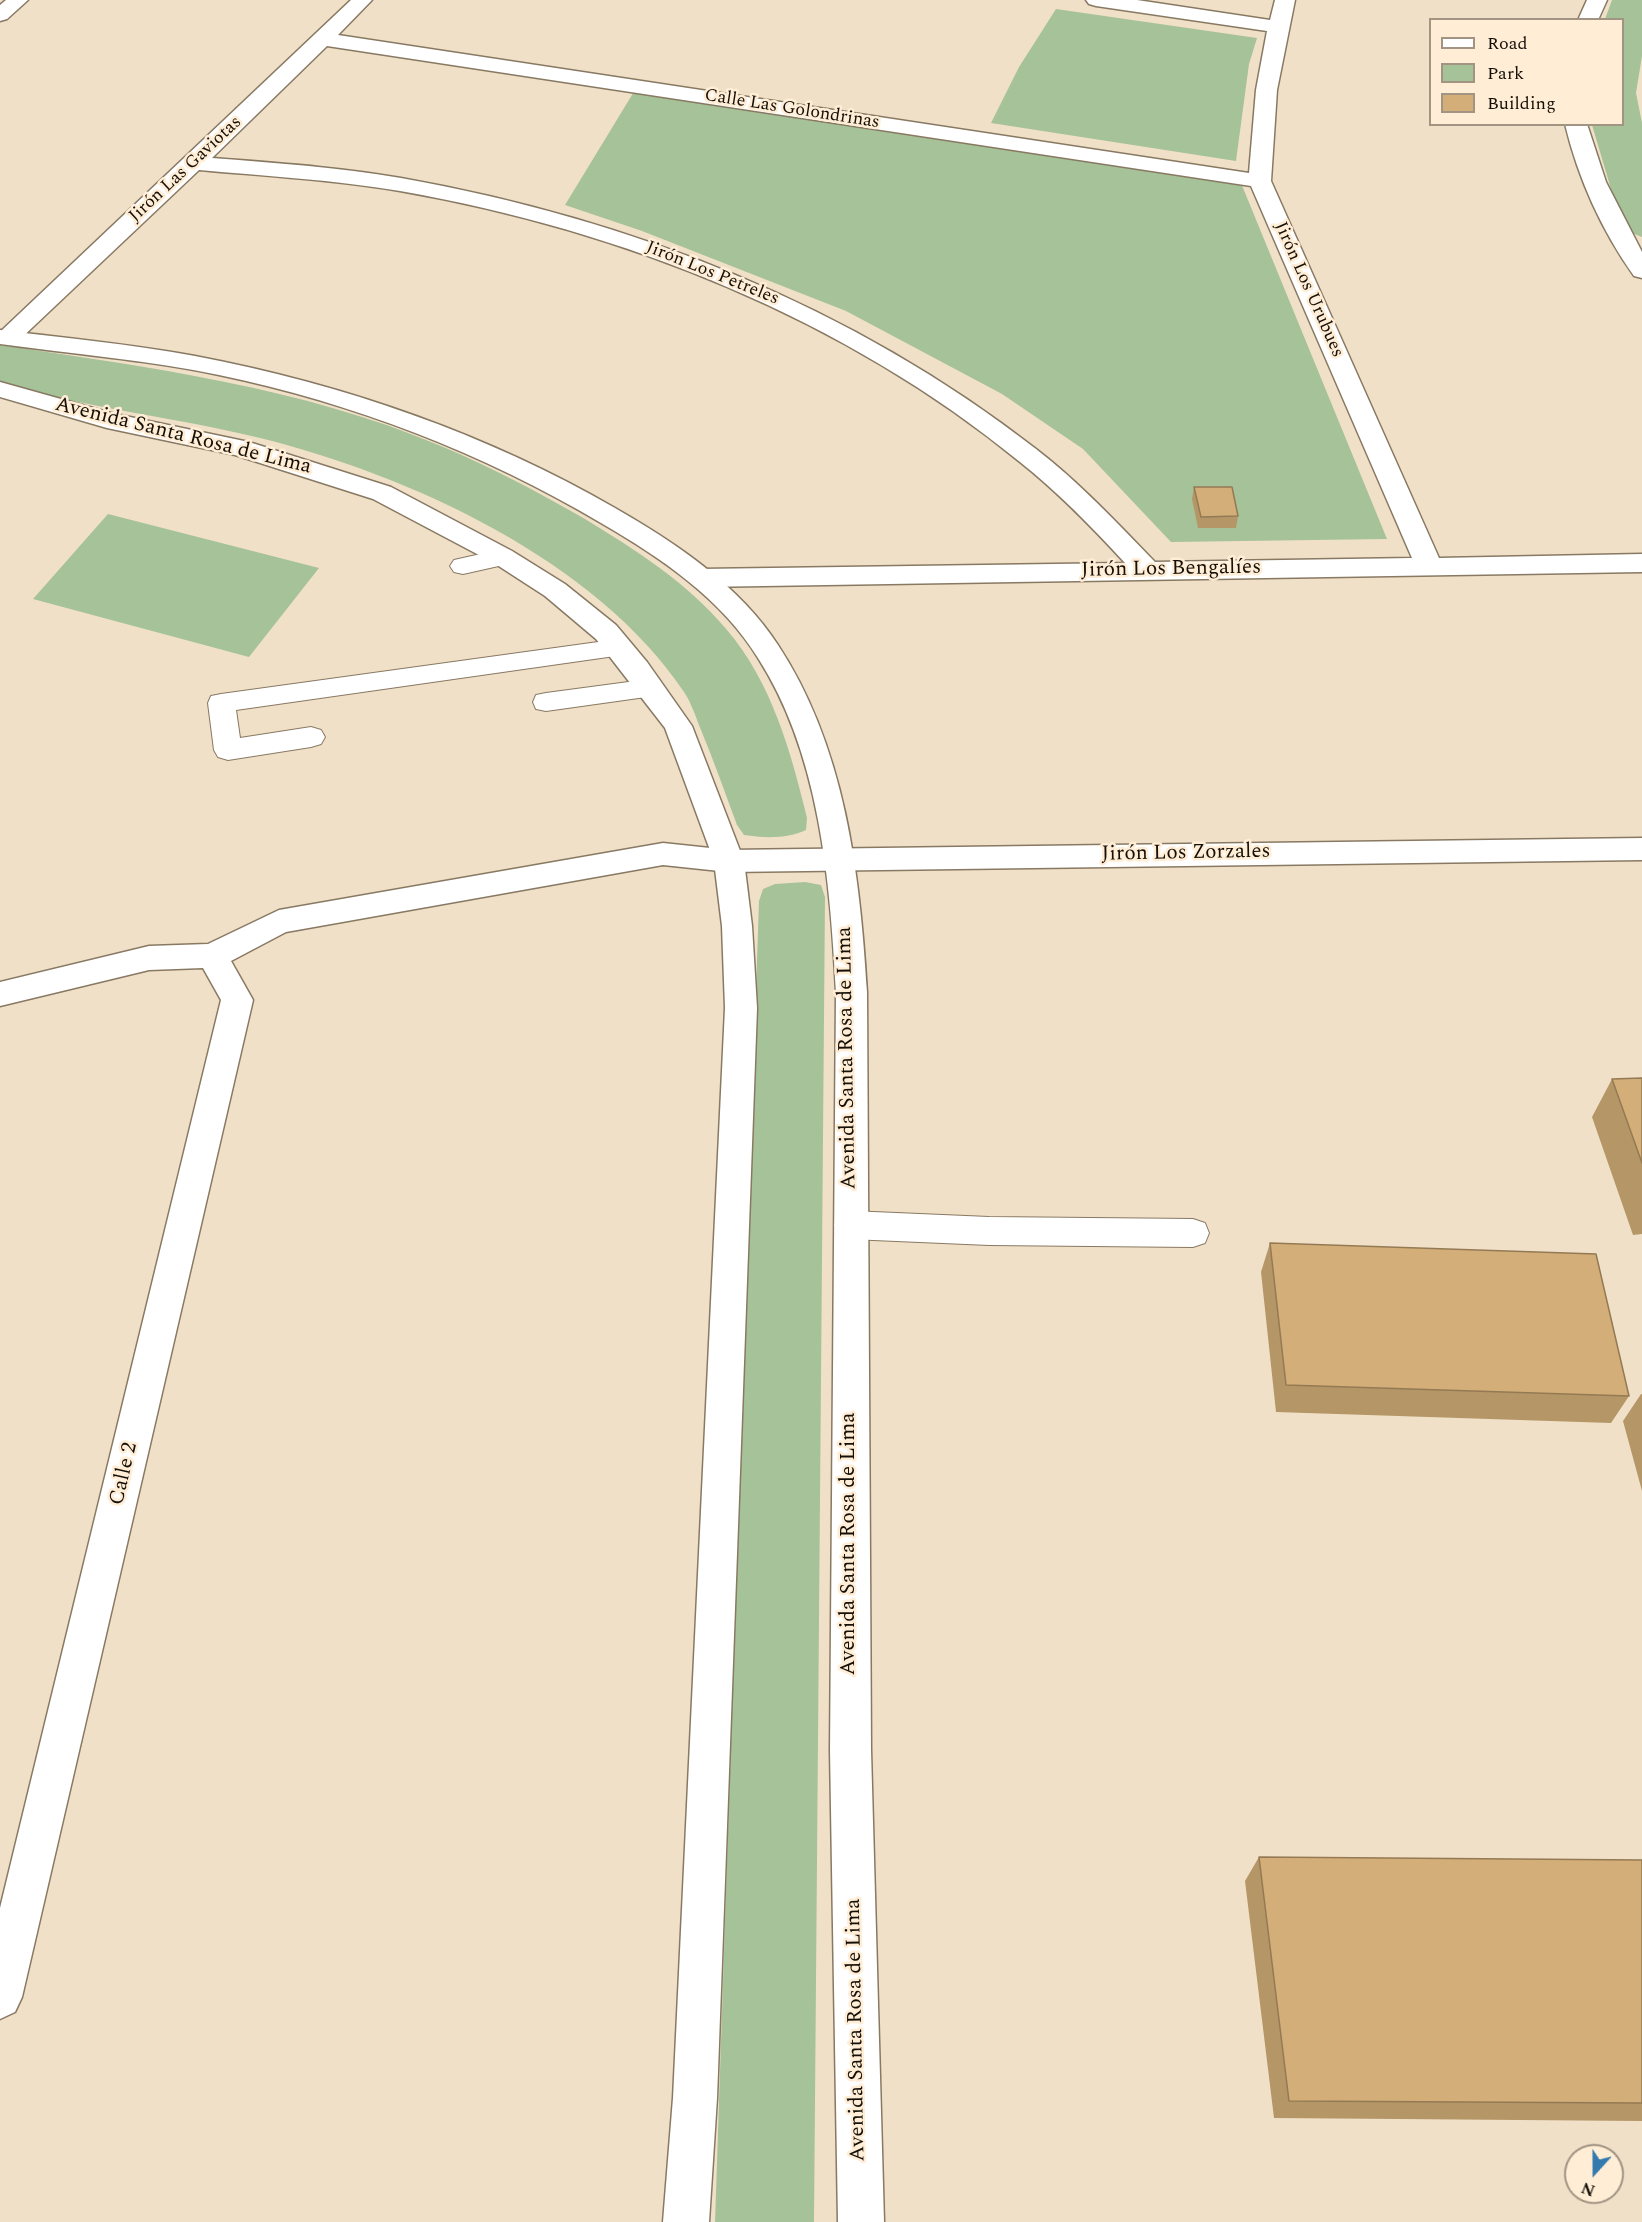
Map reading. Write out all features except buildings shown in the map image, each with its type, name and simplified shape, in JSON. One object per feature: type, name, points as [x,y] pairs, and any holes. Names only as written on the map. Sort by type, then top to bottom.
[{"type":"street","points":[[0,15],[18,0]]},
{"type":"street","name":"Jirón Las Gaviotas","points":[[4,337],[194,163],[362,0]]},
{"type":"street","points":[[1096,0],[1278,27]]},
{"type":"street","name":"Jirón Los Urubues","points":[[1285,0],[1270,60],[1261,143],[1260,181],[1429,566]]},
{"type":"street","points":[[1589,18],[1597,0]]},
{"type":"street","name":"Calle Las Golondrinas","points":[[323,39],[1260,181]]},
{"type":"street","points":[[1576,126],[1610,217],[1642,271]]},
{"type":"street","name":"Jirón Los Petreles","points":[[194,163],[298,171],[399,185],[498,204],[603,232],[705,268],[804,312],[898,363],[965,407],[1029,456],[1090,510],[1147,570]]},
{"type":"street","name":"Avenida Santa Rosa de Lima","points":[[4,337],[130,353],[218,368],[288,384],[420,424],[486,451],[637,532],[701,578],[751,627],[785,678],[806,727],[827,791],[839,858],[852,957],[849,1690],[861,2222]]},
{"type":"street","name":"Avenida Santa Rosa de Lima","points":[[0,389],[107,420],[240,448],[313,469],[382,493],[503,556],[555,590],[606,632],[651,688],[678,726],[729,861],[737,926],[741,1008],[695,2098],[686,2222]]},
{"type":"street","name":"Jirón Los Bengalíes","points":[[701,578],[1642,563]]},
{"type":"street","name":"Jirón Los Zorzales","points":[[212,956],[279,922],[663,854],[729,861],[1642,849]]},
{"type":"street","points":[[0,994],[149,958],[212,956]]},
{"type":"street","name":"Calle 2","points":[[0,1996],[237,1000],[212,956]]},
{"type":"lane","points":[[463,566],[503,556]]},
{"type":"lane","points":[[311,737],[228,750],[220,703],[620,648]]},
{"type":"lane","points":[[546,702],[651,688]]},
{"type":"lane","points":[[850,1225],[989,1231],[1193,1233]]},
{"type":"green space","points":[[1612,0],[1642,0],[1642,56],[1636,93],[1642,123],[1642,237],[1632,233],[1614,199],[1592,126],[1624,126],[1624,18],[1605,18]]},
{"type":"green space","points":[[1056,9],[1257,38],[1249,64],[1236,161],[991,123],[1019,67]]},
{"type":"green space","points":[[635,90],[1241,183],[1387,539],[1171,542],[1083,449],[1002,394],[846,311],[642,231],[565,205]]},
{"type":"green space","points":[[0,345],[168,371],[334,408],[460,454],[514,480],[585,519],[678,582],[712,613],[743,651],[768,695],[787,743],[807,818],[806,830],[776,837],[744,835],[737,825],[689,701],[647,645],[602,602],[551,564],[496,530],[437,500],[318,454],[260,438],[65,399],[0,383]]},
{"type":"green space","points":[[108,514],[319,568],[249,657],[33,599]]},
{"type":"green space","points":[[805,882],[821,885],[825,897],[814,2222],[715,2222],[759,901],[763,889],[775,884]]}]
